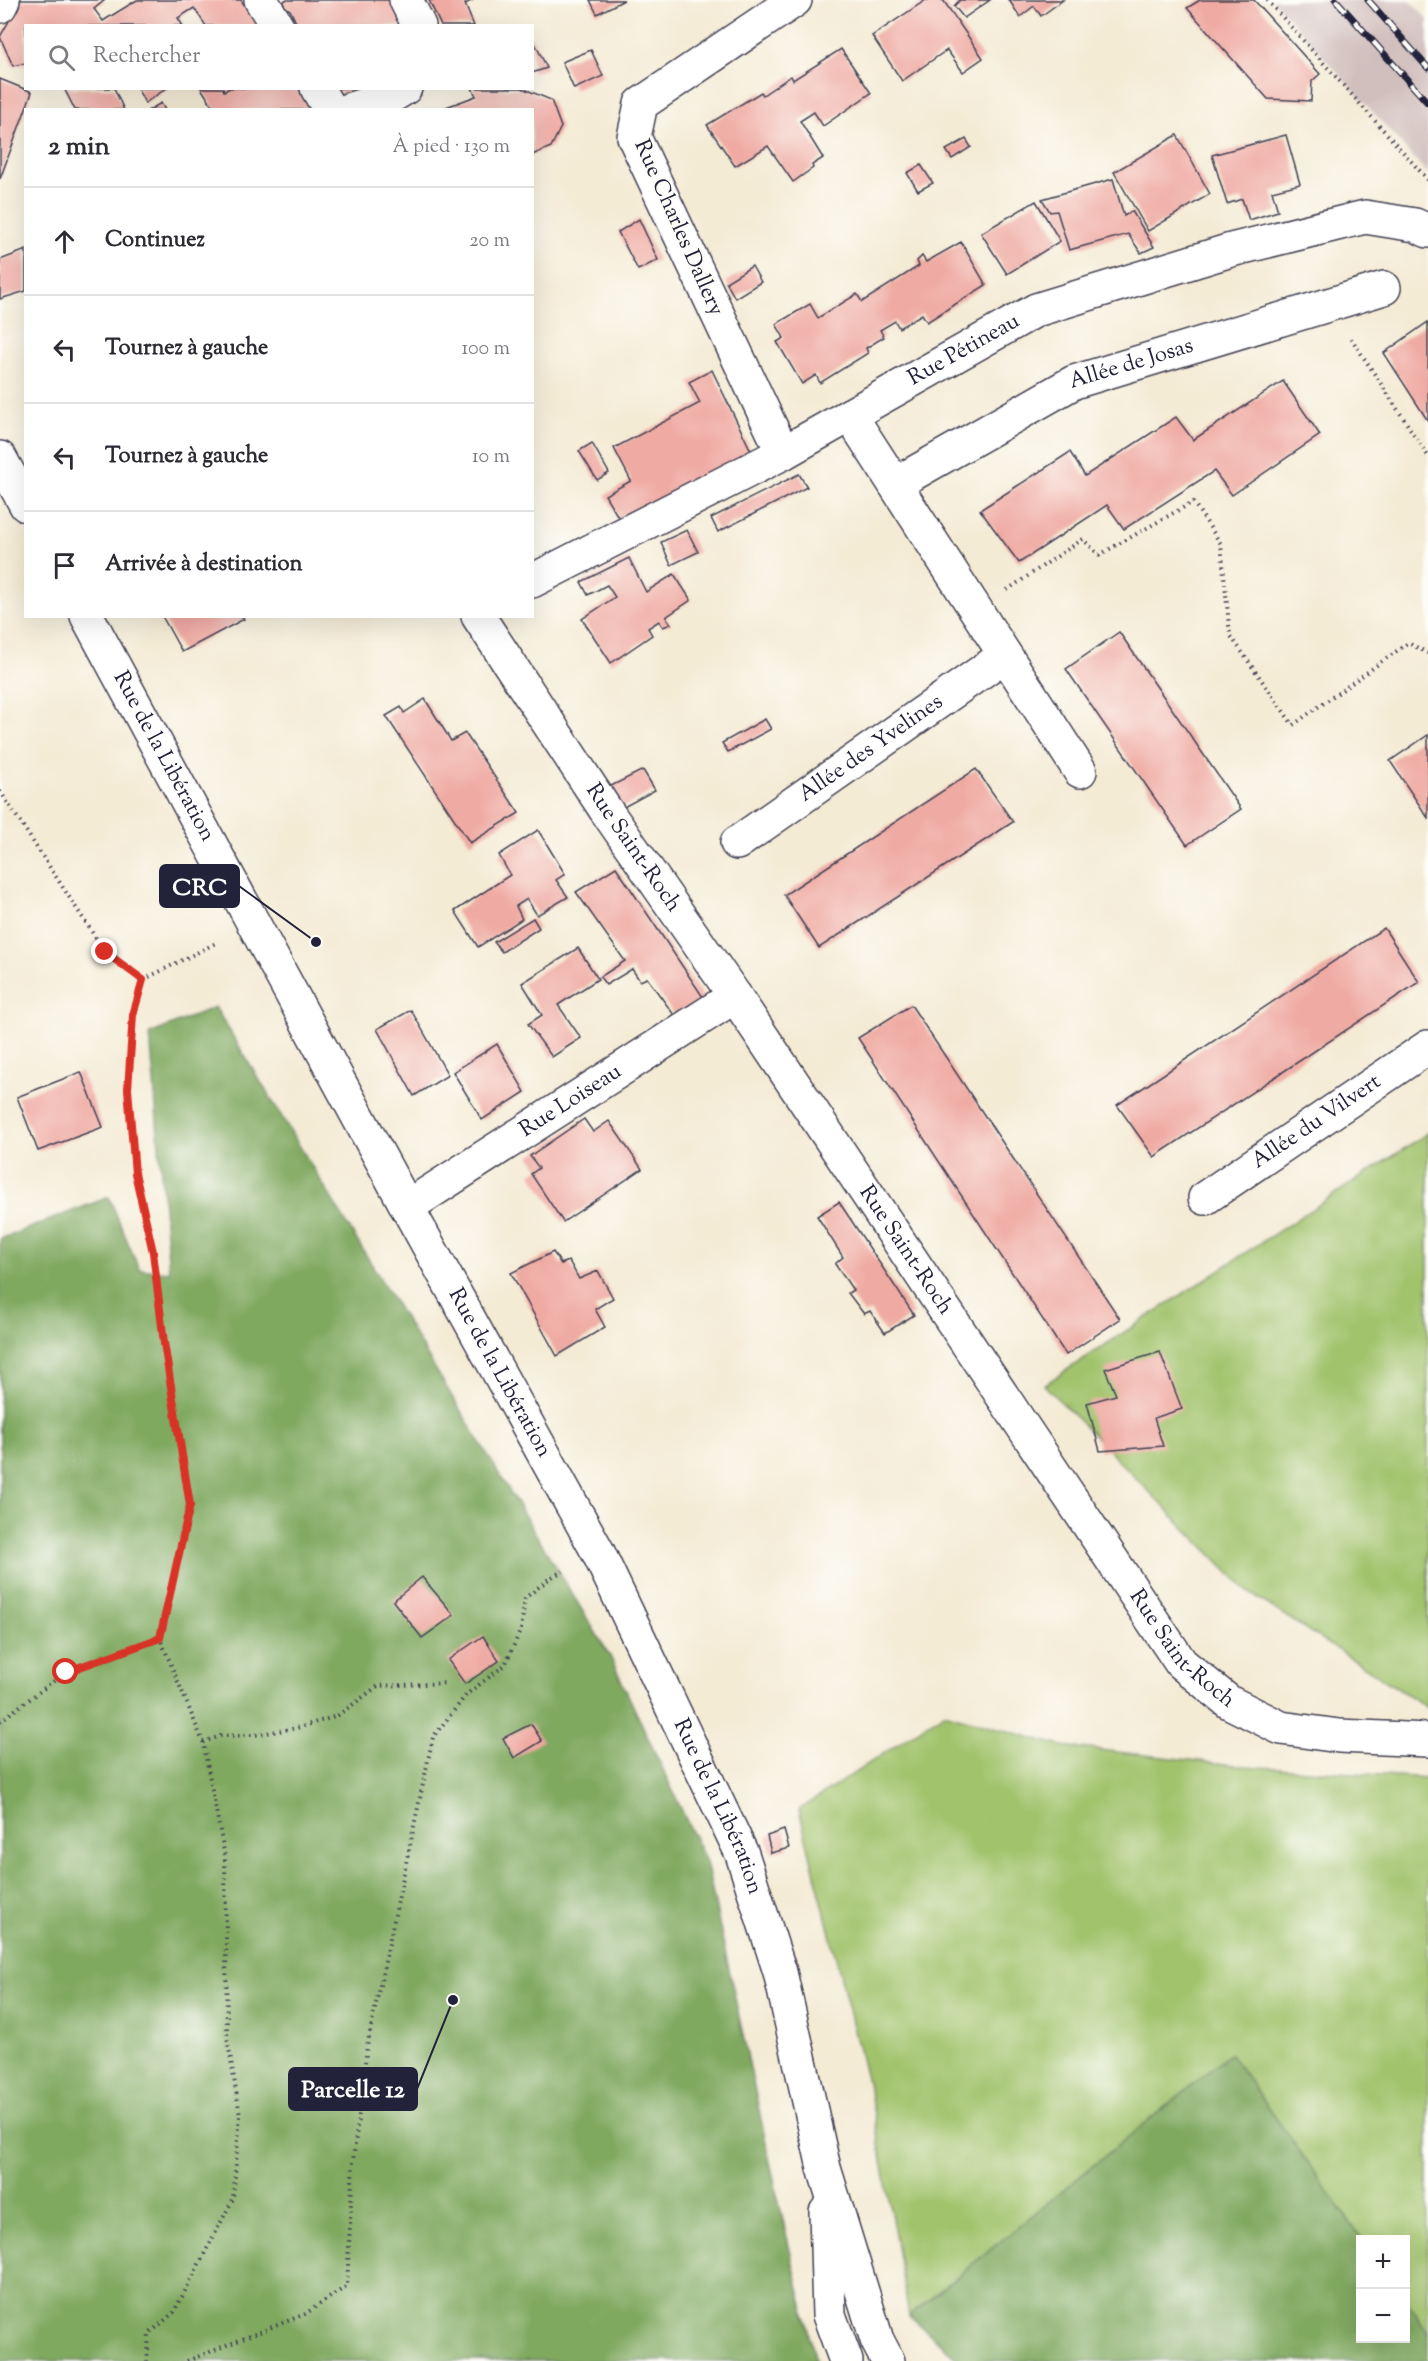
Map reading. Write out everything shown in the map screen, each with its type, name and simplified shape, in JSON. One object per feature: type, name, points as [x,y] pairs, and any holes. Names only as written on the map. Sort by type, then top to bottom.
[{"type":"street","points":[[0,6],[3,0]]},
{"type":"street","points":[[261,0],[276,24]]},
{"type":"street","points":[[406,0],[418,24]]},
{"type":"street","name":"Rue Charles Dallery","points":[[783,453],[634,137],[641,104],[795,0]]},
{"type":"street","points":[[317,90],[329,108]]},
{"type":"street","points":[[354,108],[392,96],[402,90]]},
{"type":"street","name":"Rue Pétineau","points":[[534,580],[783,453],[1035,310],[1230,250],[1365,217],[1415,225],[1428,231]]},
{"type":"street","name":"Allée de Josas","points":[[895,484],[1074,381],[1384,288]]},
{"type":"street","points":[[850,415],[1080,771]]},
{"type":"street","points":[[0,458],[24,500]]},
{"type":"street","name":"Rue de la Libération","points":[[88,618],[407,1207],[598,1552],[742,1854],[780,1972],[824,2168],[877,2340],[888,2361]]},
{"type":"street","name":"Rue Saint-Roch","points":[[479,618],[605,809],[735,996],[1181,1663],[1229,1702],[1281,1728],[1339,1736],[1428,1740]]},
{"type":"street","name":"Allée des Yvelines","points":[[736,843],[1004,656]]},
{"type":"street","name":"Rue Loiseau","points":[[407,1207],[735,996]]},
{"type":"street","name":"Allée du Vilvert","points":[[1205,1198],[1428,1047]]},
{"type":"street","name":"Rue de la Libération","points":[[824,2168],[829,2315],[846,2361]]},
{"type":"path","points":[[1267,0],[1428,180]]},
{"type":"path","points":[[1329,304],[1428,456]]},
{"type":"path","points":[[977,610],[1083,539],[1099,555],[1193,502],[1221,544],[1230,635],[1293,725],[1408,643],[1428,653]]},
{"type":"path","points":[[0,791],[105,952],[143,980]]},
{"type":"path","points":[[147,2361],[149,2334],[174,2312],[233,2199],[240,2115],[227,2036],[225,1857],[203,1742],[160,1638],[190,1505],[164,1343],[153,1252],[135,1173],[128,1089],[133,1015],[143,980],[254,924]]},
{"type":"path","points":[[187,2361],[305,2314],[347,2286],[353,2161],[367,2046],[434,1737],[467,1694],[505,1665],[521,1629],[525,1598],[550,1578],[598,1552]]},
{"type":"path","points":[[0,1721],[66,1672],[160,1638]]},
{"type":"path","points":[[203,1742],[221,1736],[254,1735],[297,1728],[337,1716],[378,1686],[447,1683]]},
{"type":"shaded area","points":[[1273,0],[1410,0],[1428,20],[1428,174]]},
{"type":"green space","points":[[215,1007],[610,1656],[706,1862],[778,2199],[816,2361],[0,2361],[0,1239],[109,1197],[139,1269],[169,1272],[150,1034]]},
{"type":"green space","points":[[1428,1133],[1428,1708],[1248,1592],[1044,1385]]},
{"type":"green space","points":[[944,1713],[1062,1746],[1245,1766],[1428,1778],[1428,2333],[1410,2307],[1410,2235],[1359,2235],[1230,2054],[909,2316],[871,2098],[799,1810]]},
{"type":"green space","points":[[1230,2054],[1359,2235],[1356,2235],[1356,2343],[1410,2343],[1410,2307],[1428,2333],[1428,2361],[960,2361],[909,2316]]},
{"type":"building","points":[[21,0],[105,0],[94,9],[103,21],[137,0],[241,0],[258,24],[205,24],[194,8],[178,18],[182,24],[24,24],[24,63],[13,66],[0,37]]},
{"type":"building","points":[[285,0],[392,0],[410,24],[297,24],[290,10],[282,4]]},
{"type":"building","points":[[429,0],[473,0],[465,4],[473,24],[440,24]]},
{"type":"building","points":[[590,0],[624,0],[597,14]]},
{"type":"building","points":[[926,0],[943,0],[983,58],[963,72],[947,50],[902,81],[872,36]]},
{"type":"building","points":[[960,0],[990,0],[964,18],[954,6]]},
{"type":"building","points":[[1009,0],[1063,0],[1041,16],[1034,6],[1020,17]]},
{"type":"building","points":[[1200,0],[1254,0],[1320,74],[1312,81],[1311,101],[1268,99],[1187,8]]},
{"type":"building","points":[[534,41],[547,68],[534,72]]},
{"type":"building","points":[[841,49],[871,93],[823,126],[814,112],[800,121],[823,158],[793,182],[768,146],[735,166],[707,125],[761,92],[763,95],[791,76],[793,80]]},
{"type":"building","points":[[591,50],[603,76],[574,89],[562,62]]},
{"type":"building","points":[[0,79],[32,92],[26,108],[24,108],[24,114],[0,179]]},
{"type":"building","points":[[65,90],[115,90],[123,108],[74,108]]},
{"type":"building","points":[[138,90],[164,90],[145,103]]},
{"type":"building","points":[[202,90],[300,90],[311,108],[214,108]]},
{"type":"building","points":[[337,90],[363,90],[344,101]]},
{"type":"building","points":[[473,90],[527,90],[551,100],[561,127],[551,147],[534,154],[534,108],[443,108],[476,96]]},
{"type":"building","points":[[161,103],[164,108],[152,108]]},
{"type":"building","points":[[1177,135],[1210,194],[1148,231],[1114,172]]},
{"type":"building","points":[[1286,135],[1300,184],[1272,191],[1278,211],[1249,220],[1242,199],[1227,204],[1212,155]]},
{"type":"building","points":[[966,139],[971,147],[952,159],[946,150]]},
{"type":"building","points":[[921,165],[933,183],[918,191],[907,173]]},
{"type":"building","points":[[1113,179],[1124,216],[1132,211],[1154,247],[1141,253],[1128,234],[1069,250],[1057,211],[1050,212],[1042,199]]},
{"type":"building","points":[[1036,201],[1060,241],[1007,274],[981,233]]},
{"type":"building","points":[[639,219],[658,260],[638,270],[618,232]]},
{"type":"building","points":[[961,242],[986,285],[927,322],[922,314],[899,328],[895,321],[880,330],[884,337],[866,348],[868,353],[820,383],[816,375],[802,384],[777,342],[784,338],[776,324],[810,304],[818,318],[857,294],[862,302],[919,266],[917,261],[922,256],[926,262]]},
{"type":"building","points":[[24,251],[24,292],[0,299],[0,260]]},
{"type":"building","points":[[752,266],[761,282],[735,298],[726,282]]},
{"type":"building","points":[[1428,322],[1428,421],[1384,353]]},
{"type":"building","points":[[712,370],[752,453],[621,522],[605,495],[631,481],[614,448],[700,403],[689,382]]},
{"type":"building","points":[[1283,381],[1320,435],[1232,495],[1214,471],[1124,529],[1107,505],[1019,563],[980,510],[1070,452],[1085,476],[1176,417],[1193,440]]},
{"type":"building","points":[[592,443],[609,473],[597,480],[579,451]]},
{"type":"building","points":[[799,474],[807,487],[718,532],[711,518]]},
{"type":"building","points":[[687,530],[698,552],[671,565],[661,542]]},
{"type":"building","points":[[629,558],[646,592],[674,574],[691,600],[666,617],[671,624],[663,627],[659,621],[648,628],[652,635],[611,663],[582,619],[615,597],[607,585],[588,595],[581,582]]},
{"type":"building","points":[[163,618],[244,619],[182,652]]},
{"type":"building","points":[[1119,632],[1241,809],[1187,845],[1066,669]]},
{"type":"building","points":[[425,699],[451,741],[465,733],[519,813],[470,843],[386,716],[401,707],[404,713]]},
{"type":"building","points":[[765,719],[771,729],[728,752],[722,743]]},
{"type":"building","points":[[1428,735],[1428,818],[1390,761]]},
{"type":"building","points":[[976,769],[1013,822],[819,948],[784,895]]},
{"type":"building","points":[[643,770],[655,790],[622,808],[609,787]]},
{"type":"building","points":[[538,830],[565,874],[556,880],[568,897],[537,915],[527,899],[516,906],[522,919],[478,947],[455,911],[510,875],[499,855]]},
{"type":"building","points":[[616,867],[705,1000],[677,1019],[647,978],[640,981],[632,969],[606,985],[600,977],[625,961],[576,892]]},
{"type":"building","points":[[533,918],[539,928],[502,952],[494,942]]},
{"type":"building","points":[[1384,928],[1419,982],[1154,1157],[1117,1105]]},
{"type":"building","points":[[578,948],[598,979],[558,1005],[581,1038],[552,1057],[528,1024],[542,1015],[522,983]]},
{"type":"building","points":[[911,1005],[1120,1319],[1066,1355],[858,1038]]},
{"type":"building","points":[[411,1010],[448,1075],[414,1096],[377,1029]]},
{"type":"building","points":[[497,1044],[525,1092],[482,1120],[453,1072]]},
{"type":"building","points":[[81,1072],[103,1127],[38,1151],[17,1097]]},
{"type":"building","points":[[584,1119],[593,1132],[609,1121],[642,1169],[563,1222],[531,1174],[539,1168],[530,1156]]},
{"type":"building","points":[[839,1202],[914,1315],[885,1333],[870,1311],[864,1314],[848,1293],[853,1290],[835,1264],[843,1257],[817,1216]]},
{"type":"building","points":[[553,1252],[561,1264],[569,1261],[579,1279],[598,1271],[613,1298],[595,1309],[605,1327],[557,1356],[511,1273]]},
{"type":"building","points":[[1160,1352],[1182,1409],[1154,1418],[1163,1446],[1100,1451],[1087,1403],[1116,1395],[1105,1369]]},
{"type":"building","points":[[422,1577],[454,1615],[422,1638],[393,1601]]},
{"type":"building","points":[[483,1636],[499,1661],[465,1684],[448,1660]]},
{"type":"building","points":[[531,1724],[542,1741],[514,1758],[503,1738]]},
{"type":"building","points":[[784,1830],[789,1848],[771,1853],[767,1836]]},
{"type":"railway","points":[[1336,0],[1428,103]]},
{"type":"railway","points":[[1368,0],[1428,68]]},
{"type":"place","name":"CRC","points":[[316,942]]},
{"type":"place","name":"Parcelle 12","points":[[453,2000]]},
{"type":"route","points":[[66,1672],[160,1638],[190,1505],[164,1343],[153,1252],[135,1173],[128,1089],[133,1015],[143,980],[105,952]]}]
